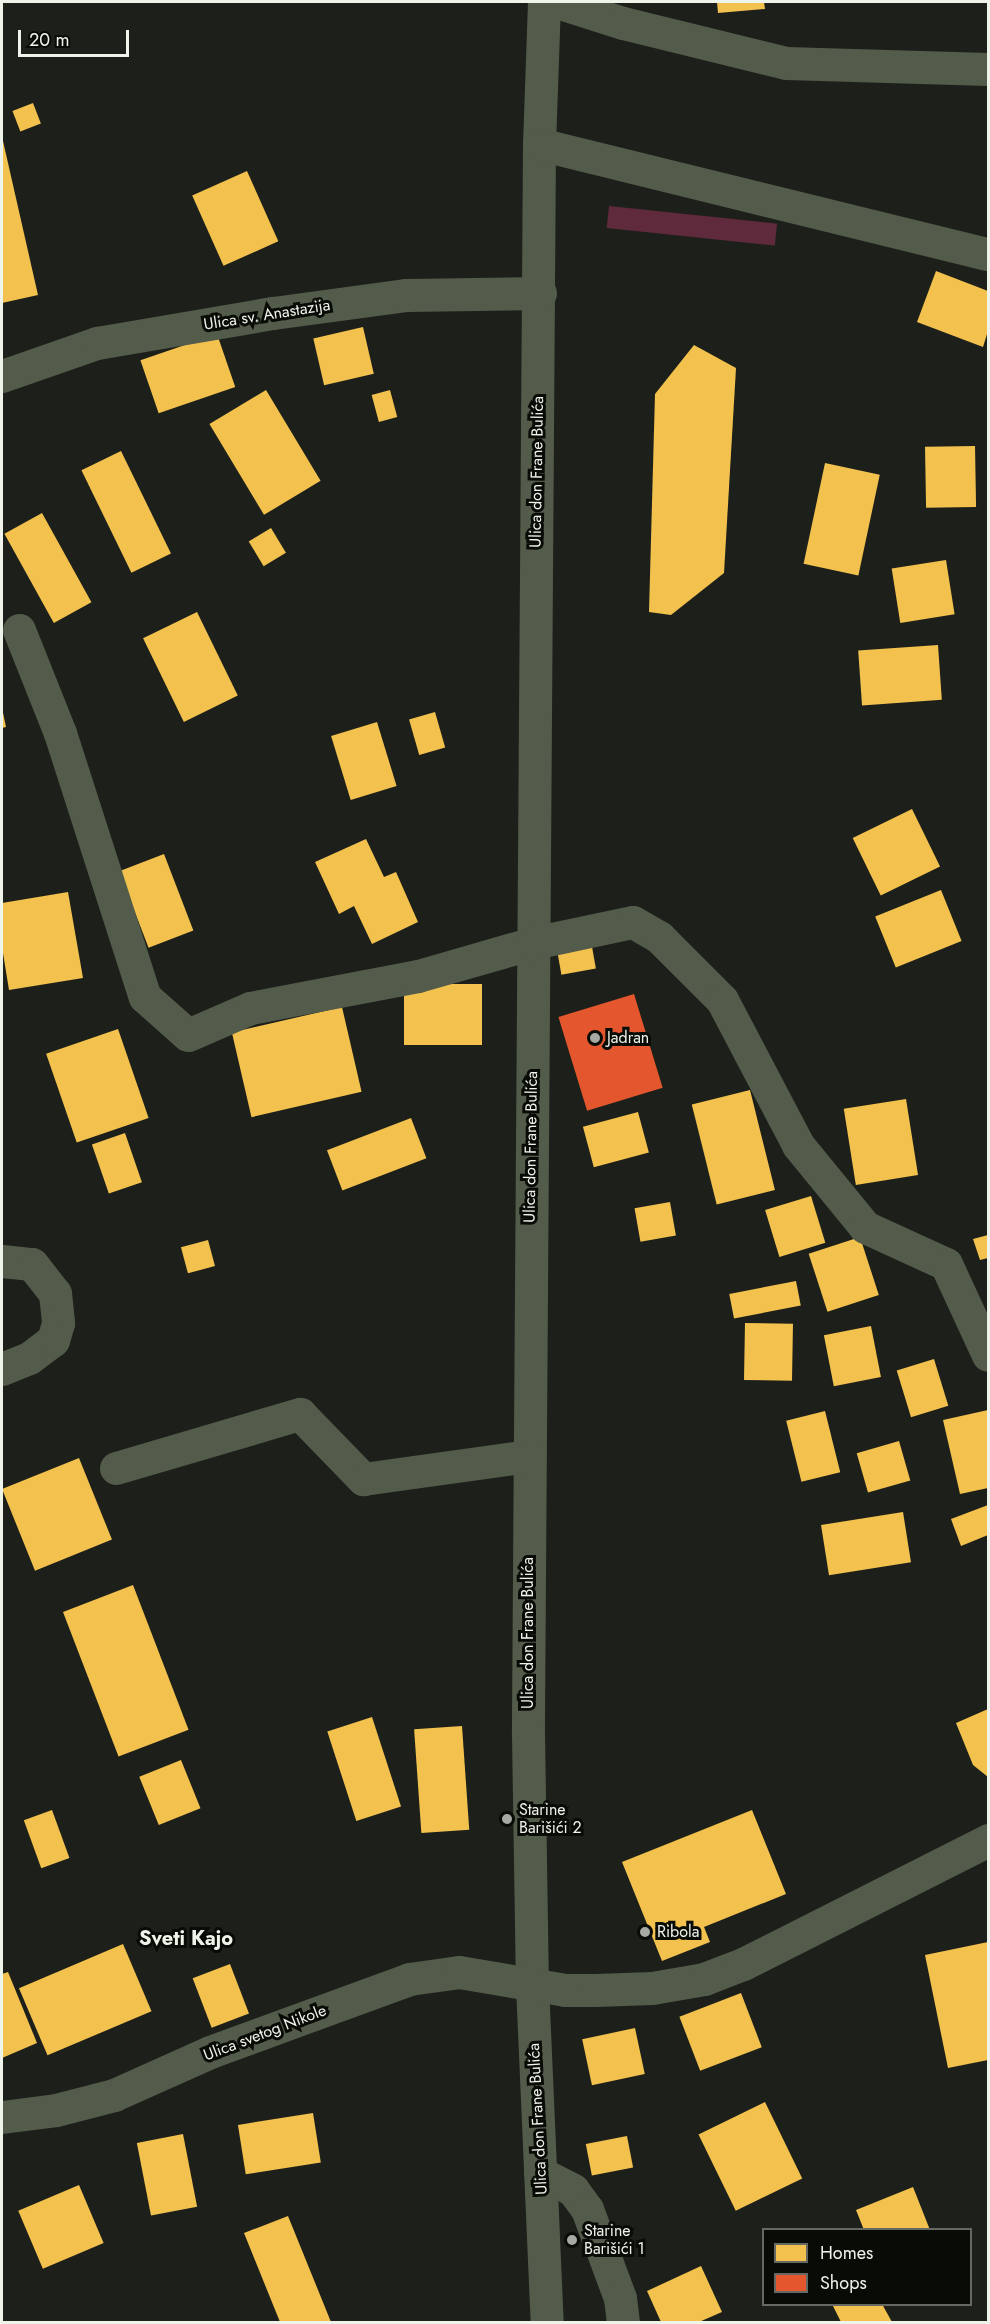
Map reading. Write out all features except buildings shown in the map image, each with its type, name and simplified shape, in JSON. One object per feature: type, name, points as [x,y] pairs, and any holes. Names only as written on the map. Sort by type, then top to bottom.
[{"type":"street","name":"Ulica don Frane Bulića","points":[[544,2],[539,144],[540,293],[528,1456],[532,1985],[547,2322]]},
{"type":"street","points":[[557,2],[624,23],[786,63],[988,69]]},
{"type":"street","points":[[539,144],[988,254]]},
{"type":"street","name":"Ulica sv. Anastazija","points":[[2,376],[97,343],[273,313],[407,295],[540,293]]},
{"type":"street","points":[[19,630],[60,733],[145,997],[188,1035],[250,1008],[418,976],[533,943],[633,922],[659,937],[722,1000],[798,1145],[865,1227],[946,1264],[988,1355]]},
{"type":"street","points":[[2,1261],[32,1264],[55,1293],[58,1323],[53,1340],[29,1358],[2,1369]]},
{"type":"street","points":[[116,1468],[300,1414],[363,1479],[528,1456]]},
{"type":"street","name":"Ulica svetog Nikole","points":[[2,2117],[56,2110],[114,2095],[210,2052],[409,1979],[459,1972],[565,1990],[641,1989],[704,1979],[743,1965],[988,1840]]},
{"type":"street","points":[[540,2173],[573,2190],[587,2209],[620,2298],[623,2322]]},
{"type":"shaded area","points":[[609,206],[777,224],[775,246],[607,228]]},
{"type":"place","name":"Jadran","points":[[595,1038]]},
{"type":"place","name":"Starine Barišići 2","points":[[507,1819]]},
{"type":"place","name":"Ribola","points":[[645,1932]]},
{"type":"place","name":"Starine Barišići 1","points":[[572,2240]]},
{"type":"district","name":"Sveti Kajo","points":[[186,1938]]}]
